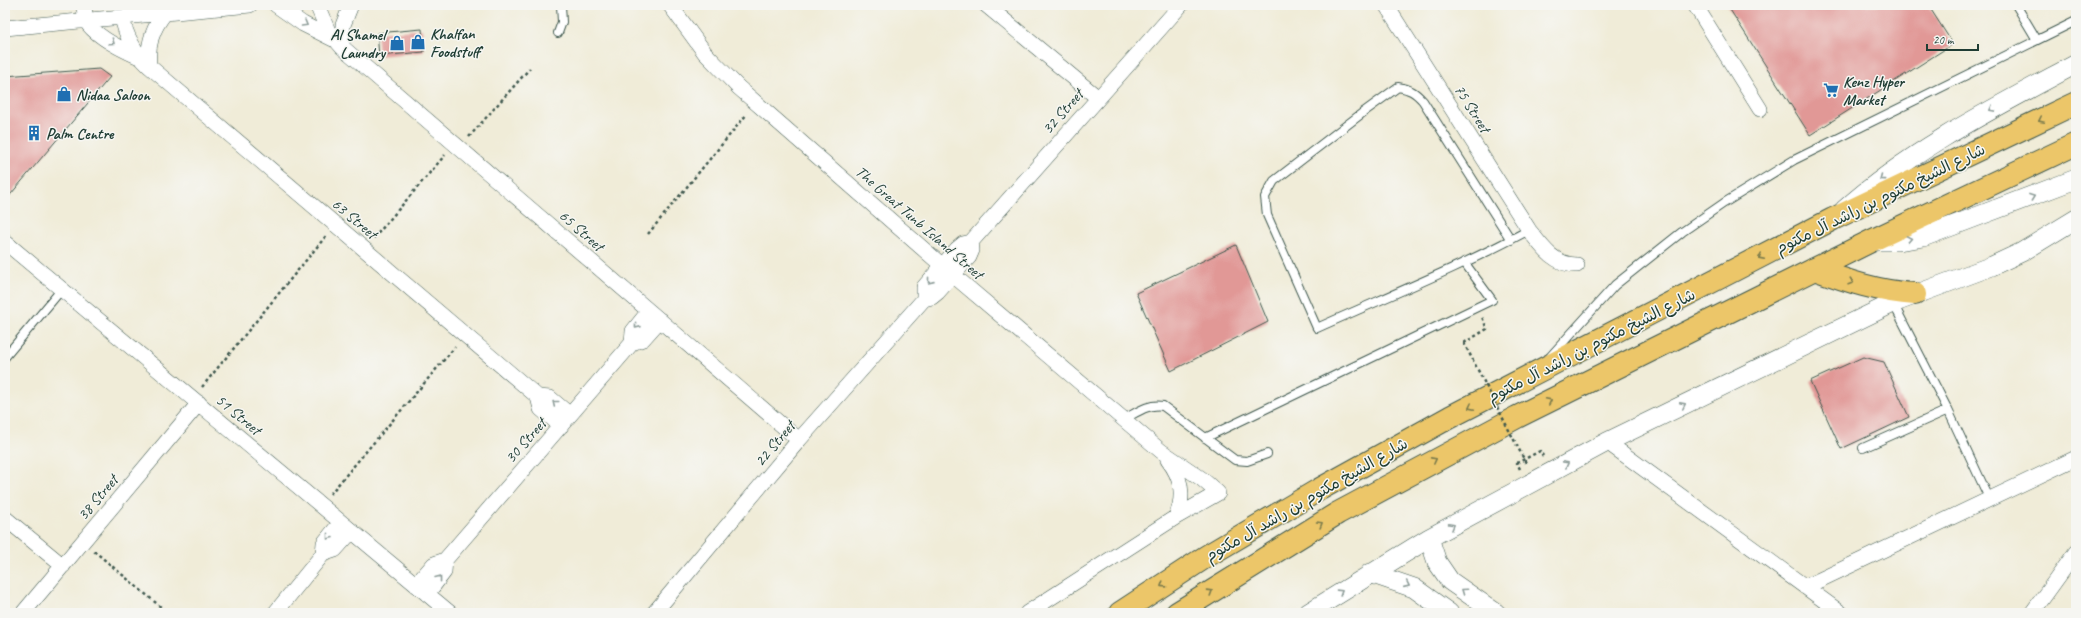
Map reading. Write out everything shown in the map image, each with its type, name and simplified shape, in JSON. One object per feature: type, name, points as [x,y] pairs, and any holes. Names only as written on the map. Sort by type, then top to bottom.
[{"type":"main road","name":"شارع الشيخ مكتوم بن راشد آل مكتوم","points":[[1120,613],[1207,556],[1320,489],[1450,417],[1833,219],[2076,103]]},
{"type":"main road","name":"شارع الشيخ مكتوم بن راشد آل مكتوم","points":[[1177,613],[1338,513],[1416,469],[1517,416],[1871,241],[2076,144]]},
{"type":"main road","points":[[1814,269],[1863,286],[1898,293],[1915,294]]},
{"type":"street","points":[[84,5],[95,15]]},
{"type":"street","points":[[5,28],[95,15],[122,17],[250,5]]},
{"type":"street","name":"65 Street","points":[[276,5],[303,24],[339,44],[799,440]]},
{"type":"street","name":"65 Street","points":[[317,5],[323,21],[339,44]]},
{"type":"street","points":[[339,44],[343,24],[351,5]]},
{"type":"street","name":"The Great Tunb Island Street","points":[[670,5],[705,53],[757,103],[948,270],[1161,451],[1202,479],[1218,493],[1176,517]]},
{"type":"street","points":[[986,5],[1098,98]]},
{"type":"street","name":"32 Street","points":[[948,270],[971,253],[971,242],[1181,5]]},
{"type":"street","name":"75 Street","points":[[1386,5],[1529,230],[1541,246],[1556,260],[1569,265],[1577,265]]},
{"type":"street","points":[[1695,5],[1760,109]]},
{"type":"street","points":[[145,62],[149,43],[158,22],[165,12]]},
{"type":"street","name":"63 Street","points":[[95,15],[112,42],[145,62],[538,397],[550,398],[565,421]]},
{"type":"street","name":"63 Street","points":[[122,17],[128,39],[145,62]]},
{"type":"street","points":[[1833,219],[1865,191],[1894,169],[1984,114],[2076,64]]},
{"type":"street","points":[[1871,241],[1897,242],[1923,236],[2076,180]]},
{"type":"street","points":[[1308,613],[1370,573],[1429,538],[1607,442],[1893,303],[1998,263],[2028,248],[2076,219]]},
{"type":"street","name":"51 Street","points":[[5,242],[450,613]]},
{"type":"street","name":"22 Street","points":[[654,613],[799,440],[924,299],[935,295],[948,270]]},
{"type":"street","name":"30 Street","points":[[422,589],[434,564],[445,560],[632,343],[633,331],[654,316]]},
{"type":"street","name":"38 Street","points":[[23,613],[83,542],[196,401]]},
{"type":"street","points":[[1607,442],[1841,613]]},
{"type":"street","name":"The Great Tunb Island Street","points":[[1161,451],[1178,474],[1181,485],[1182,496],[1176,517]]},
{"type":"street","points":[[1805,587],[1989,498],[2076,458]]},
{"type":"street","points":[[1027,613],[1176,517]]},
{"type":"street","points":[[5,518],[63,566]]},
{"type":"street","points":[[275,613],[323,554],[324,543],[346,527]]},
{"type":"street","points":[[1429,538],[1437,562],[1450,581],[1496,613]]},
{"type":"street","points":[[2032,613],[2076,552]]},
{"type":"street","points":[[1370,573],[1414,588],[1449,613]]},
{"type":"lane","points":[[558,33],[562,22],[561,5]]},
{"type":"lane","points":[[2016,5],[2037,40]]},
{"type":"lane","points":[[1534,374],[1615,285],[1682,232],[1724,203],[1794,160],[2076,21]]},
{"type":"lane","points":[[1511,240],[1423,101],[1416,93],[1408,89],[1398,88],[1365,111],[1279,177],[1267,191],[1265,203],[1267,215],[1317,328],[1464,262],[1511,240],[1529,230]]},
{"type":"lane","points":[[1205,438],[1492,300],[1464,262]]},
{"type":"lane","points":[[5,357],[62,290]]},
{"type":"lane","points":[[1893,303],[1948,410],[1989,498]]},
{"type":"lane","points":[[1124,419],[1148,407],[1158,405],[1163,406],[1235,460],[1247,461],[1267,454]]},
{"type":"lane","points":[[1863,448],[1948,410]]},
{"type":"path","points":[[364,250],[457,146],[530,68]]},
{"type":"path","points":[[648,234],[757,103]]},
{"type":"path","points":[[196,401],[335,225]]},
{"type":"path","points":[[1487,329],[1464,343],[1527,465],[1532,462]]},
{"type":"path","points":[[320,505],[465,335]]},
{"type":"path","points":[[1517,463],[1540,451],[1543,457],[1538,460]]},
{"type":"path","points":[[83,542],[168,613]]},
{"type":"building","name":"Kenz Hyper Market","points":[[1727,5],[1928,5],[1953,44],[1810,135]]},
{"type":"building","points":[[422,29],[424,52],[379,56],[377,33]]},
{"type":"building","name":"Palm Centre","points":[[99,69],[110,77],[5,201],[5,76]]},
{"type":"building","points":[[1236,245],[1268,322],[1171,371],[1136,293]]},
{"type":"building","points":[[1863,357],[1884,362],[1909,417],[1841,449],[1810,381]]},
{"type":"place","name":"Khalfan Foodstuff","points":[[418,42]]},
{"type":"place","name":"Al Shamel Laundry","points":[[397,43]]},
{"type":"place","name":"Kenz Hyper Market","points":[[1831,90]]},
{"type":"place","name":"Nidaa Saloon","points":[[64,94]]},
{"type":"place","name":"Palm Centre","points":[[34,133]]}]
